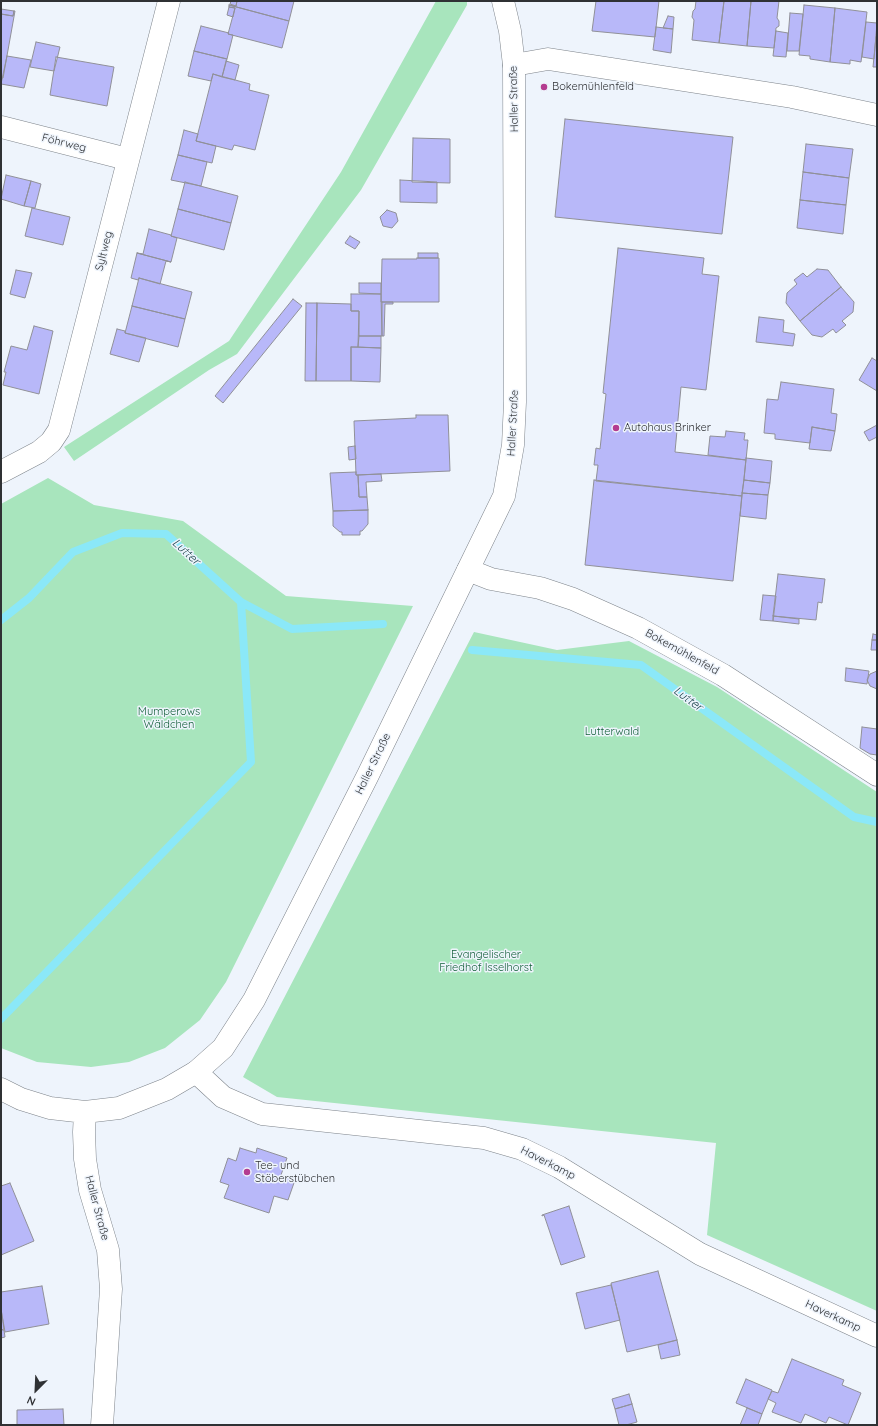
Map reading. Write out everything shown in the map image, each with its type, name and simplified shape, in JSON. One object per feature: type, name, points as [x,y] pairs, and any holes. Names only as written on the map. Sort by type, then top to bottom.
[{"type":"street","name":"Syltweg","points":[[1,472],[39,452],[51,442],[59,430],[127,159],[169,1]]},
{"type":"street","name":"Haller Straße","points":[[102,1425],[112,1289],[108,1250],[89,1182],[85,1155],[84,1112],[119,1108],[167,1089],[196,1072],[223,1048],[254,1000],[367,778],[504,496],[514,445],[515,402],[514,65],[510,31],[503,1]]},
{"type":"street","points":[[514,65],[548,59],[792,97],[877,115]]},
{"type":"street","name":"Föhrweg","points":[[1,127],[127,159]]},
{"type":"street","name":"Bokemühlenfeld","points":[[468,570],[492,579],[540,588],[573,599],[638,628],[723,675],[877,775]]},
{"type":"street","name":"Haverkamp","points":[[196,1072],[223,1097],[262,1114],[484,1138],[522,1149],[560,1167],[700,1254],[877,1336]]},
{"type":"street","points":[[1,1089],[21,1099],[50,1108],[84,1112]]},
{"type":"green space","points":[[436,1],[467,1],[467,5],[361,190],[237,354],[209,370],[74,461],[64,447],[229,341],[341,172]]},
{"type":"green space","name":"Mumperows Wäldchen","points":[[48,478],[94,505],[183,521],[286,596],[413,606],[226,982],[200,1020],[165,1048],[129,1062],[91,1067],[37,1062],[1,1048],[1,504]]},
{"type":"green space","name":"Evangelischer Friedhof Isselhorst","points":[[474,632],[557,650],[629,641],[717,687],[877,792],[877,1311],[707,1235],[716,1143],[277,1097],[243,1077]]},
{"type":"building","points":[[231,1],[237,1],[236,6],[230,4]]},
{"type":"building","points":[[237,1],[294,1],[289,21],[229,5],[236,6]]},
{"type":"building","points":[[596,1],[659,1],[655,37],[592,31]]},
{"type":"building","points":[[696,1],[724,1],[719,43],[692,40],[694,20],[692,17]]},
{"type":"building","points":[[724,1],[751,1],[747,46],[719,43]]},
{"type":"building","points":[[751,1],[779,1],[777,18],[779,21],[779,26],[776,28],[774,48],[747,46]]},
{"type":"building","points":[[229,5],[289,21],[282,48],[228,34],[235,8],[229,7]]},
{"type":"building","points":[[804,5],[835,8],[830,62],[810,59],[810,56],[799,55]]},
{"type":"building","points":[[229,7],[235,8],[233,17],[227,15]]},
{"type":"building","points":[[835,8],[867,12],[861,62],[850,60],[850,64],[830,62]]},
{"type":"building","points":[[1,9],[14,11],[13,16],[1,14]]},
{"type":"building","points":[[14,11],[3,78],[1,78],[1,14],[13,16]]},
{"type":"building","points":[[790,13],[803,14],[799,51],[787,51]]},
{"type":"building","points":[[668,16],[674,17],[673,29],[663,28]]},
{"type":"building","points":[[866,22],[877,23],[874,59],[862,57]]},
{"type":"building","points":[[201,26],[233,35],[227,59],[194,51]]},
{"type":"building","points":[[656,27],[673,29],[671,53],[653,50]]},
{"type":"building","points":[[776,31],[788,33],[786,57],[773,56]]},
{"type":"building","points":[[876,37],[877,67],[873,67]]},
{"type":"building","points":[[36,42],[60,47],[54,71],[30,67]]},
{"type":"building","points":[[194,51],[227,59],[222,77],[213,74],[211,81],[188,76]]},
{"type":"building","points":[[7,56],[31,60],[24,88],[1,84]]},
{"type":"building","points":[[56,57],[114,67],[107,106],[50,95]]},
{"type":"building","points":[[226,61],[239,65],[235,80],[222,77]]},
{"type":"building","points":[[213,74],[250,84],[249,90],[269,95],[255,150],[234,145],[232,150],[196,141]]},
{"type":"building","points":[[565,119],[733,137],[722,234],[555,217]]},
{"type":"building","points":[[184,130],[198,134],[196,141],[216,146],[212,163],[178,155]]},
{"type":"building","points":[[413,138],[450,139],[450,183],[412,182]]},
{"type":"building","points":[[806,144],[853,149],[849,178],[803,172]]},
{"type":"building","points":[[178,155],[207,162],[201,186],[171,180]]},
{"type":"building","points":[[803,172],[849,178],[846,205],[800,200]]},
{"type":"building","points":[[6,175],[31,181],[24,206],[1,199]]},
{"type":"building","points":[[400,180],[437,182],[437,203],[400,202]]},
{"type":"building","points":[[31,181],[41,184],[35,208],[24,206]]},
{"type":"building","points":[[185,182],[238,196],[231,223],[178,209]]},
{"type":"building","points":[[800,200],[846,205],[843,234],[797,228]]},
{"type":"building","points":[[32,208],[70,217],[63,245],[25,236]]},
{"type":"building","points":[[178,209],[231,223],[224,250],[171,236]]},
{"type":"building","points":[[387,210],[396,213],[398,221],[392,228],[383,226],[380,217]]},
{"type":"building","points":[[149,229],[177,238],[171,262],[137,253],[143,254]]},
{"type":"building","points":[[350,236],[360,242],[355,249],[345,243]]},
{"type":"building","points":[[618,248],[704,258],[702,274],[719,276],[706,390],[681,387],[675,452],[746,460],[742,496],[596,481],[598,465],[594,465],[596,448],[600,449],[606,394],[603,393]]},
{"type":"building","points":[[137,253],[171,262],[166,261],[160,284],[139,278],[138,280],[131,278]]},
{"type":"building","points":[[418,253],[438,253],[438,258],[418,258]]},
{"type":"building","points":[[439,258],[439,302],[381,302],[382,259]]},
{"type":"building","points":[[817,269],[828,270],[841,287],[800,321],[786,303],[787,293],[797,284],[794,280],[803,273],[807,277]]},
{"type":"building","points":[[16,270],[32,273],[25,298],[10,294]]},
{"type":"building","points":[[139,278],[192,292],[185,319],[132,306]]},
{"type":"building","points":[[359,283],[381,283],[381,294],[359,293]]},
{"type":"building","points":[[841,287],[854,302],[853,312],[842,321],[846,325],[836,333],[833,329],[822,337],[812,335],[800,321]]},
{"type":"building","points":[[351,294],[381,294],[382,336],[359,336],[359,311],[351,311]]},
{"type":"building","points":[[293,299],[302,306],[223,403],[215,396]]},
{"type":"building","points":[[382,302],[393,302],[393,304],[385,304],[384,336],[382,336]]},
{"type":"building","points":[[306,303],[317,303],[316,381],[305,381]]},
{"type":"building","points":[[317,303],[351,304],[351,311],[359,311],[358,347],[351,347],[351,381],[316,381]]},
{"type":"building","points":[[132,306],[185,319],[178,347],[125,333]]},
{"type":"building","points":[[759,317],[784,320],[783,332],[795,334],[793,346],[756,342]]},
{"type":"building","points":[[34,326],[53,331],[39,394],[3,385],[6,372],[4,372],[11,346],[27,350]]},
{"type":"building","points":[[117,329],[125,331],[125,333],[146,338],[139,362],[110,354]]},
{"type":"building","points":[[359,336],[381,336],[381,348],[358,347]]},
{"type":"building","points":[[351,347],[381,348],[380,382],[351,381]]},
{"type":"building","points":[[872,358],[877,361],[877,391],[859,380]]},
{"type":"building","points":[[781,382],[834,389],[831,413],[837,414],[835,431],[812,427],[810,443],[775,439],[775,434],[764,433],[767,399],[778,400]]},
{"type":"building","points":[[416,415],[448,415],[450,471],[356,475],[354,421],[416,418]]},
{"type":"building","points":[[877,425],[877,437],[869,441],[864,432]]},
{"type":"building","points":[[812,427],[835,431],[831,451],[809,449]]},
{"type":"building","points":[[726,431],[745,433],[744,440],[748,440],[746,460],[708,455],[710,436],[725,437]]},
{"type":"building","points":[[355,446],[356,459],[349,460],[348,447]]},
{"type":"building","points":[[746,458],[772,461],[770,483],[744,480]]},
{"type":"building","points":[[356,472],[356,475],[358,475],[359,497],[367,497],[368,510],[333,511],[330,473]]},
{"type":"building","points":[[381,474],[382,481],[366,482],[367,497],[359,497],[358,475]]},
{"type":"building","points":[[594,480],[742,496],[733,581],[585,565]]},
{"type":"building","points":[[744,480],[770,483],[768,495],[742,493]]},
{"type":"building","points":[[742,493],[768,495],[766,519],[740,516]]},
{"type":"building","points":[[368,510],[368,524],[362,531],[360,531],[360,535],[342,535],[342,532],[333,526],[333,511]]},
{"type":"building","points":[[778,574],[825,579],[822,603],[818,602],[816,620],[773,616]]},
{"type":"building","points":[[763,595],[776,596],[773,621],[760,620]]},
{"type":"building","points":[[773,616],[799,619],[799,624],[773,621]]},
{"type":"building","points":[[873,634],[877,635],[877,640],[872,640]]},
{"type":"building","points":[[872,640],[877,640],[877,650],[871,650]]},
{"type":"building","points":[[846,668],[869,671],[867,684],[845,681]]},
{"type":"building","points":[[877,671],[877,689],[870,686],[867,680],[870,674]]},
{"type":"building","points":[[862,727],[877,729],[877,755],[870,754],[860,748]]},
{"type":"building","points":[[240,1148],[256,1153],[257,1148],[287,1158],[281,1175],[295,1180],[288,1200],[274,1196],[269,1213],[224,1198],[229,1185],[220,1182],[228,1158],[236,1161]]},
{"type":"building","points":[[10,1183],[34,1241],[1,1255],[1,1186]]},
{"type":"building","points":[[569,1206],[585,1257],[561,1265],[544,1215],[542,1215]]},
{"type":"building","points":[[658,1271],[677,1340],[627,1352],[611,1283]]},
{"type":"building","points":[[611,1285],[620,1320],[585,1329],[576,1293]]},
{"type":"building","points":[[42,1286],[49,1324],[5,1332],[1,1309],[1,1292]]},
{"type":"building","points":[[1,1309],[4,1329],[1,1330]]},
{"type":"building","points":[[1,1330],[4,1330],[5,1337],[1,1338]]},
{"type":"building","points":[[677,1340],[680,1355],[661,1359],[658,1345]]},
{"type":"building","points":[[792,1359],[844,1380],[842,1385],[861,1393],[848,1425],[829,1417],[826,1423],[805,1414],[801,1423],[772,1412],[776,1403],[768,1399],[772,1391],[778,1393]]},
{"type":"building","points":[[746,1379],[772,1390],[762,1414],[736,1403]]},
{"type":"building","points":[[629,1394],[632,1404],[615,1409],[612,1399]]},
{"type":"building","points":[[632,1404],[637,1422],[619,1425],[615,1409]]},
{"type":"building","points":[[747,1408],[762,1414],[758,1425],[740,1425]]},
{"type":"building","points":[[63,1409],[64,1425],[17,1425],[17,1410]]},
{"type":"waterway","name":"Lutter","points":[[1,620],[29,598],[73,552],[122,533],[166,534],[241,602],[292,629],[383,624]]},
{"type":"waterway","points":[[1,1019],[251,762],[241,602]]},
{"type":"waterway","name":"Lutter","points":[[472,650],[641,665],[854,817],[877,822]]},
{"type":"place","name":"Bokemühlenfeld","points":[[544,87]]},
{"type":"place","name":"Autohaus Brinker","points":[[616,428]]},
{"type":"place","name":"Tee- und Stöberstübchen","points":[[247,1172]]},
{"type":"park label","name":"Lutterwald","points":[[612,732]]}]
